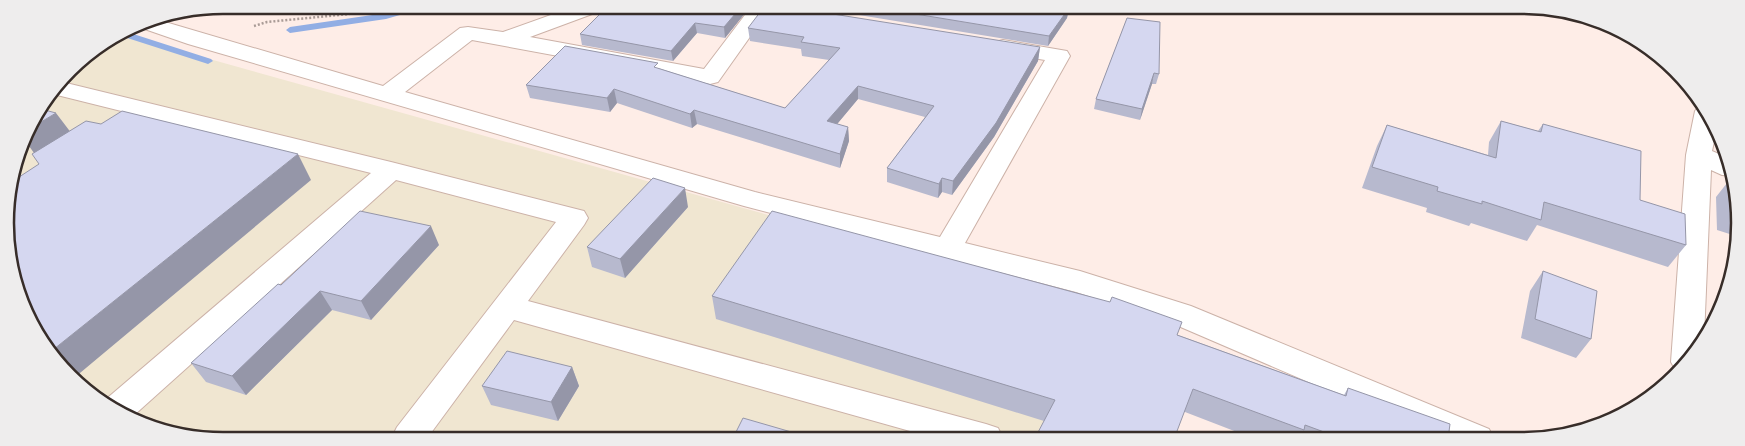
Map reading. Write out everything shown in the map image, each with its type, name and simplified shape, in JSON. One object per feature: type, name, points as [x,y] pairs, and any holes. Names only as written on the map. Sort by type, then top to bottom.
[{"type":"street","points":[[505,39],[574,14]]},
{"type":"street","points":[[387,94],[468,33],[710,77],[763,14]]},
{"type":"street","points":[[155,25],[205,42],[752,200],[1080,282],[1180,314],[1459,432]]},
{"type":"street","points":[[948,248],[1059,56],[983,44]]},
{"type":"street","points":[[62,89],[391,170],[574,218],[413,432]]},
{"type":"street","points":[[117,124],[142,108]]},
{"type":"street","points":[[1688,350],[1699,155],[1705,122]]},
{"type":"street","points":[[1699,155],[1723,165]]},
{"type":"street","points":[[122,406],[391,170]]},
{"type":"street","points":[[508,307],[964,432]]},
{"type":"path","points":[[205,42],[267,22],[349,14]]},
{"type":"shaded area","points":[[128,36],[1101,308],[1039,432],[209,432],[182,428],[156,421],[118,404],[75,371],[57,350],[41,327],[14,237],[14,209],[21,169],[35,130],[57,96],[85,66]]},
{"type":"building","points":[[600,14],[735,14],[724,27],[695,23],[671,51],[580,34]]},
{"type":"building","points":[[759,14],[833,14],[1040,47],[996,123],[953,181],[942,178],[939,184],[887,168],[934,106],[858,86],[827,121],[848,127],[840,154],[694,110],[690,114],[614,89],[607,98],[526,85],[565,46],[658,63],[654,67],[785,108],[840,48],[801,42],[804,37],[748,28]]},
{"type":"building","points":[[915,14],[1065,14],[1049,36]]},
{"type":"building","points":[[1127,18],[1160,22],[1159,74],[1154,73],[1142,109],[1096,99]]},
{"type":"building","points":[[47,111],[56,113],[39,123]]},
{"type":"building","points":[[122,111],[298,154],[55,348],[35,316],[18,264],[14,237],[14,209],[18,182],[19,177],[39,164],[32,154],[86,121],[101,124]]},
{"type":"building","points":[[1501,121],[1541,132],[1543,124],[1641,151],[1640,200],[1685,214],[1686,245],[1544,202],[1541,220],[1482,201],[1482,204],[1437,191],[1438,187],[1372,167],[1387,125],[1496,158]]},
{"type":"building","points":[[653,178],[685,188],[620,259],[587,247]]},
{"type":"building","points":[[360,211],[431,226],[361,301],[320,291],[232,376],[191,363],[278,284],[281,285]]},
{"type":"building","points":[[772,211],[1110,302],[1112,297],[1182,322],[1177,335],[1346,396],[1348,388],[1450,424],[1449,432],[1324,432],[1305,425],[1304,430],[1193,389],[1177,432],[1038,432],[1055,400],[712,296]]},
{"type":"building","points":[[1543,271],[1597,291],[1591,339],[1535,319]]},
{"type":"building","points":[[507,351],[572,367],[551,402],[482,386]]},
{"type":"building","points":[[743,418],[791,432],[736,432]]},
{"type":"waterway","points":[[290,30],[394,14]]},
{"type":"waterway","points":[[129,36],[208,61]]}]
